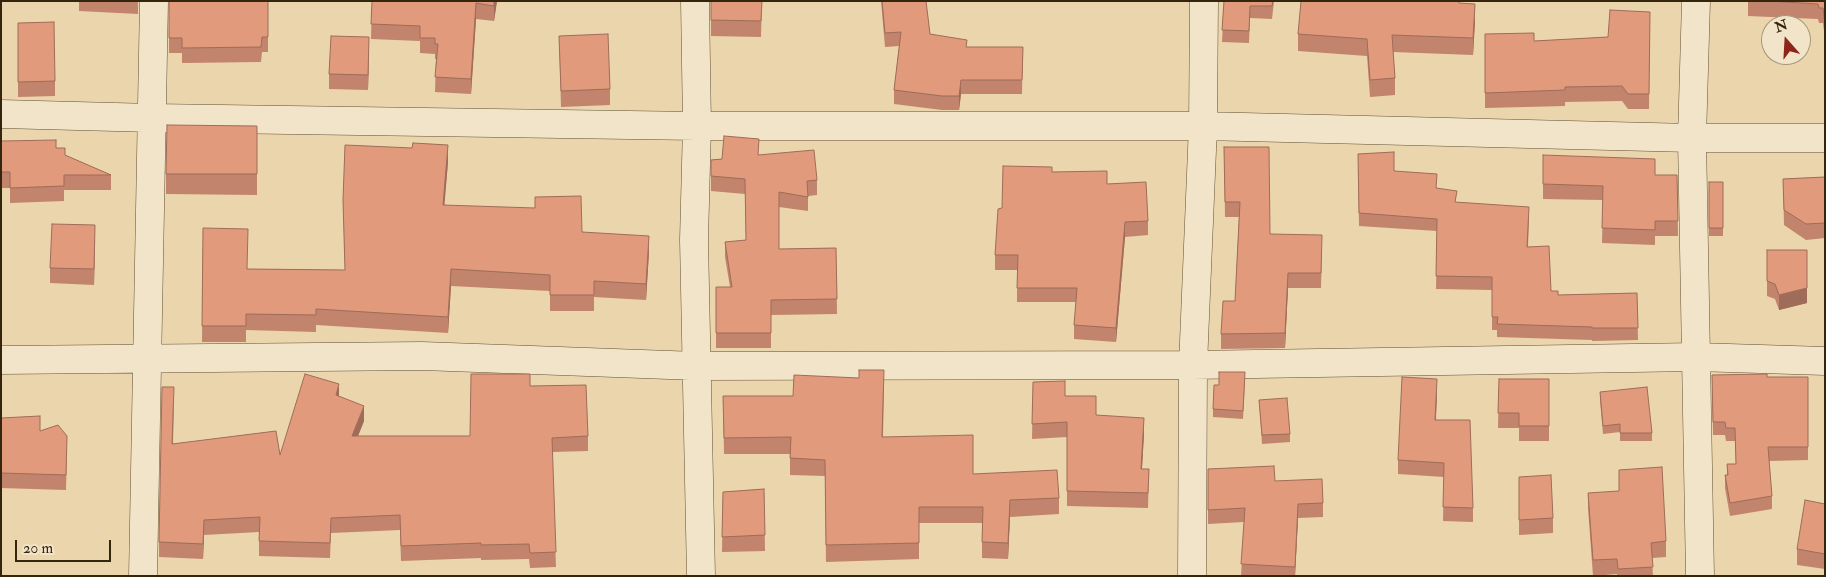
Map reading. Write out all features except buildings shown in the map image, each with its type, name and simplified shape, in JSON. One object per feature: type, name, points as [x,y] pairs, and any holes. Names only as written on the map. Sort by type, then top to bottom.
[{"type":"street","points":[[144,576],[154,1]]},
{"type":"street","points":[[695,1],[696,126],[694,240],[701,576]]},
{"type":"street","points":[[1192,576],[1193,365],[1203,126],[1204,1]]},
{"type":"street","points":[[1696,1],[1692,138],[1700,576]]},
{"type":"street","points":[[1,114],[696,126],[1203,126],[1692,138],[1825,138]]},
{"type":"street","points":[[1,360],[148,357],[422,356],[697,366],[1193,365],[1696,357],[1825,361]]}]
